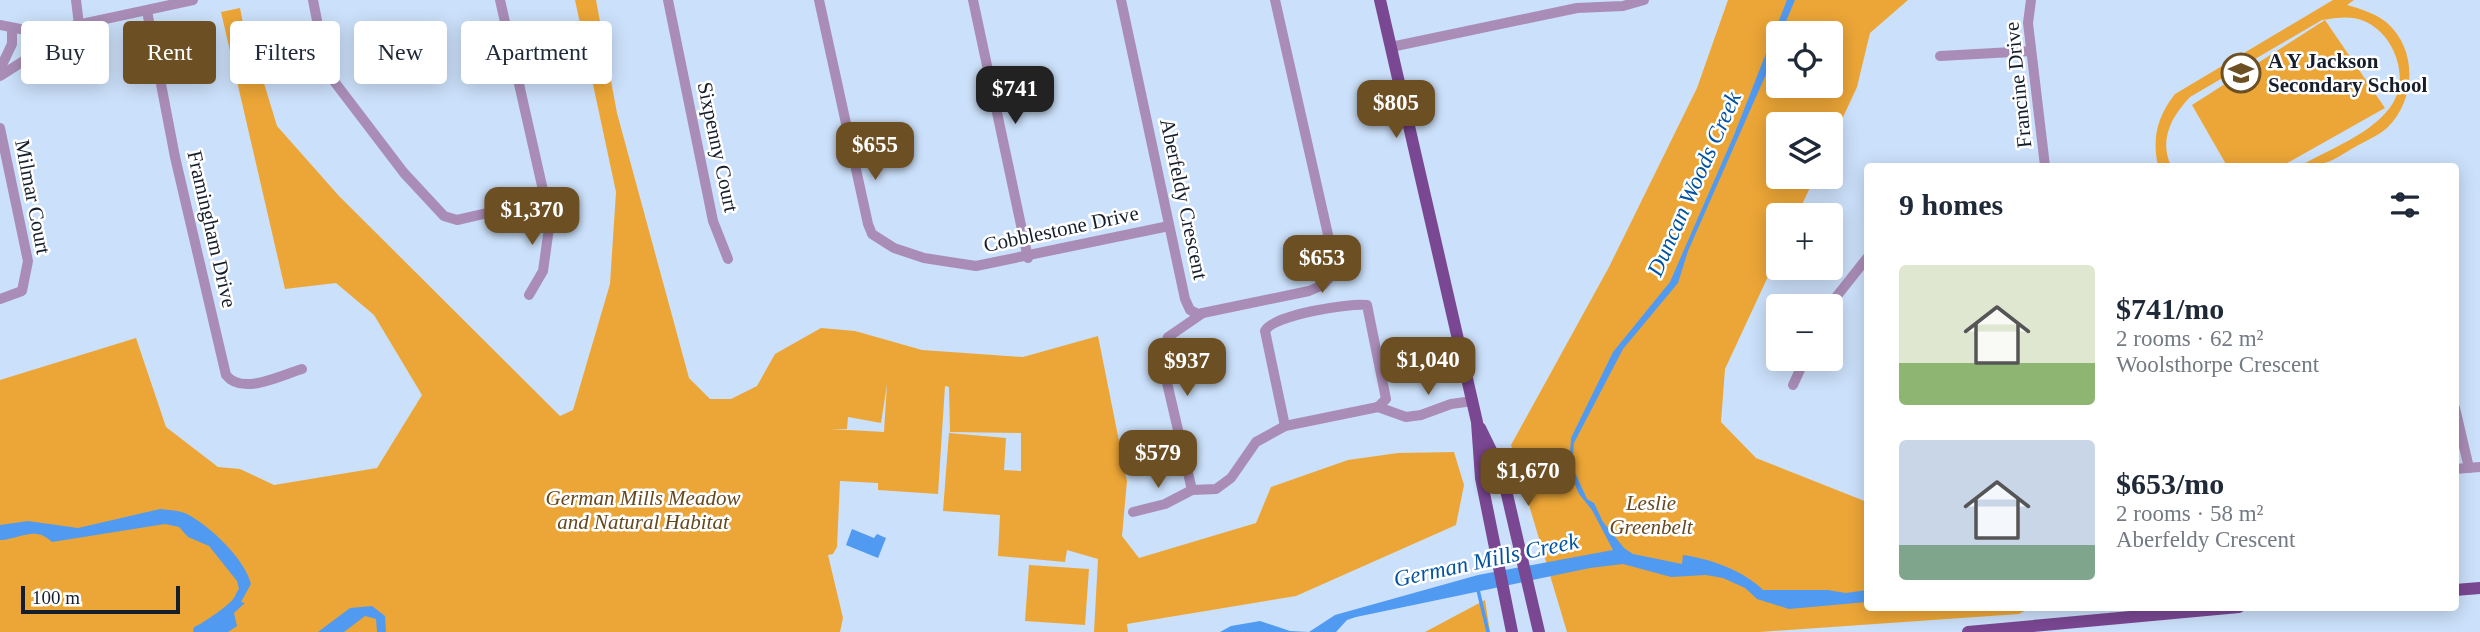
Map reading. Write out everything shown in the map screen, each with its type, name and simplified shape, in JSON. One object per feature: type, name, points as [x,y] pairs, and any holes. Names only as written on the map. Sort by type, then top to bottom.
[{"type":"main road","points":[[1382,3],[1473,401],[1481,478],[1512,632]]},
{"type":"main road","points":[[1477,422],[1503,473],[1538,626],[1545,632]]},
{"type":"main road","points":[[2459,590],[2480,588]]},
{"type":"main road","points":[[1973,631],[2170,611]]},
{"type":"street","points":[[76,0],[79,21]]},
{"type":"street","points":[[98,21],[193,0]]},
{"type":"street","points":[[313,0],[327,72],[404,173],[443,216],[457,220],[545,200]]},
{"type":"street","points":[[500,0],[550,221],[543,271],[529,295]]},
{"type":"street","name":"Sixpenny Court","points":[[668,0],[713,221],[728,259]]},
{"type":"street","name":"Cobblestone Drive","points":[[819,0],[872,234],[894,248],[960,265],[976,266],[1028,258],[1169,226]]},
{"type":"street","points":[[973,0],[1028,258]]},
{"type":"street","name":"Aberfeldy Crescent","points":[[1121,0],[1185,299],[1190,310],[1203,313]]},
{"type":"street","points":[[1192,490],[1161,357],[1168,337],[1203,313],[1309,291],[1323,285],[1336,270],[1275,0]]},
{"type":"street","points":[[1391,47],[1577,8],[1623,6],[1644,0]]},
{"type":"street","name":"Francine Drive","points":[[2031,0],[2028,23],[2045,163]]},
{"type":"street","name":"Framingham Drive","points":[[147,11],[176,157],[226,375],[231,382],[242,385],[302,369]]},
{"type":"street","points":[[0,25],[21,30]]},
{"type":"street","points":[[0,69],[12,44],[12,29]]},
{"type":"street","points":[[1940,55],[2031,51]]},
{"type":"street","points":[[0,76],[21,62]]},
{"type":"street","name":"Milmar Court","points":[[0,128],[28,261],[22,291],[0,299]]},
{"type":"street","points":[[1838,294],[1864,262]]},
{"type":"street","points":[[1285,426],[1265,331],[1277,320],[1297,315],[1357,304],[1367,305],[1386,399],[1378,407]]},
{"type":"street","points":[[1793,385],[1799,371]]},
{"type":"street","points":[[1133,512],[1164,505],[1192,490],[1216,489],[1231,478],[1256,442],[1285,426],[1378,407],[1406,417],[1473,401]]},
{"type":"street","points":[[2459,420],[2474,467]]},
{"type":"green space","name":"German Mills Meadow and Natural Habitat","points":[[575,0],[596,0],[600,21],[579,21]]},
{"type":"green space","name":"Leslie Greenbelt","points":[[1728,0],[1908,0],[1870,33],[1857,87],[1843,117],[1843,112],[1766,112],[1766,189],[1809,189],[1803,203],[1766,203],[1766,280],[1725,369],[1721,422],[1756,458],[1864,501],[1864,611],[2025,611],[2019,614],[1760,632],[1567,632],[1511,445],[1609,267],[1697,88]]},
{"type":"green space","points":[[2333,0],[2354,0],[2347,5],[2386,22],[2404,46],[2408,60],[2408,89],[2397,117],[2376,136],[2322,163],[2306,163],[2375,123],[2385,114],[2398,92],[2400,80],[2396,56],[2383,35],[2364,21],[2354,18],[2322,20],[2190,97],[2169,129],[2166,147],[2170,163],[2158,163],[2156,137],[2160,120],[2175,94]]},
{"type":"green space","name":"German Mills Meadow and Natural Habitat","points":[[240,8],[243,21],[230,21],[230,51],[221,12]]},
{"type":"green space","points":[[2325,20],[2385,108],[2287,163],[2225,163],[2192,105]]},
{"type":"green space","name":"German Mills Meadow and Natural Habitat","points":[[238,84],[264,84],[277,126],[339,196],[560,416],[573,410],[610,284],[616,192],[593,84],[612,84],[617,113],[689,378],[710,399],[731,399],[757,386],[775,354],[821,328],[855,331],[922,350],[1023,357],[1098,336],[1127,481],[1122,536],[1139,558],[1256,523],[1271,487],[1348,460],[1398,453],[1454,452],[1464,485],[1456,525],[1296,596],[1127,624],[1128,632],[1094,632],[1098,559],[1067,550],[1065,562],[998,556],[1000,515],[943,511],[949,433],[1006,438],[1004,470],[1021,471],[1021,433],[950,432],[949,387],[945,386],[938,494],[878,490],[878,483],[840,481],[837,547],[833,554],[828,555],[843,618],[840,632],[0,632],[0,380],[136,338],[166,427],[218,467],[240,469],[274,485],[377,468],[422,395],[374,315],[336,283],[285,289]],"holes":[[[887,384],[884,432],[830,429],[847,429],[848,417],[881,423]]]},
{"type":"green space","points":[[1029,565],[1089,569],[1085,625],[1025,621]]},
{"type":"green space","points":[[1485,600],[1490,632],[1425,632]]},
{"type":"water","name":"German Mills Creek","points":[[1787,0],[1795,0],[1786,21],[1779,21]]},
{"type":"water","name":"German Mills Creek","points":[[1766,53],[1766,74],[1688,251],[1678,283],[1623,349],[1574,443],[1572,466],[1587,499],[1594,503],[1603,522],[1624,548],[1633,554],[1682,564],[1683,555],[1704,559],[1736,571],[1763,590],[1828,590],[1846,593],[1864,590],[1864,602],[1789,609],[1757,599],[1745,588],[1723,578],[1706,575],[1671,577],[1623,564],[1590,568],[1347,620],[1336,632],[1309,632],[1335,615],[1478,575],[1613,550],[1592,510],[1579,494],[1569,470],[1571,438],[1613,352],[1670,282]]},
{"type":"water","points":[[160,509],[174,510],[196,519],[225,544],[242,564],[251,584],[241,602],[245,603],[234,613],[237,626],[228,632],[193,632],[194,627],[231,602],[239,589],[237,581],[209,546],[188,537],[179,527],[165,524],[52,542],[40,534],[0,540],[0,525],[28,521],[78,528]]},
{"type":"water","points":[[852,529],[874,538],[877,534],[886,538],[878,558],[846,545]]},
{"type":"water","points":[[372,606],[385,616],[386,632],[377,632],[376,619],[365,616],[344,632],[318,632],[350,608]]},
{"type":"water","points":[[1260,621],[1290,631],[1309,632],[1220,632],[1231,626]]},
{"type":"waterway","points":[[1478,590],[1488,632]]},
{"type":"place","name":"A Y Jackson Secondary School","points":[[2241,73]]},
{"type":"water label","name":"Duncan Woods Creek","points":[[1694,184]]}]
